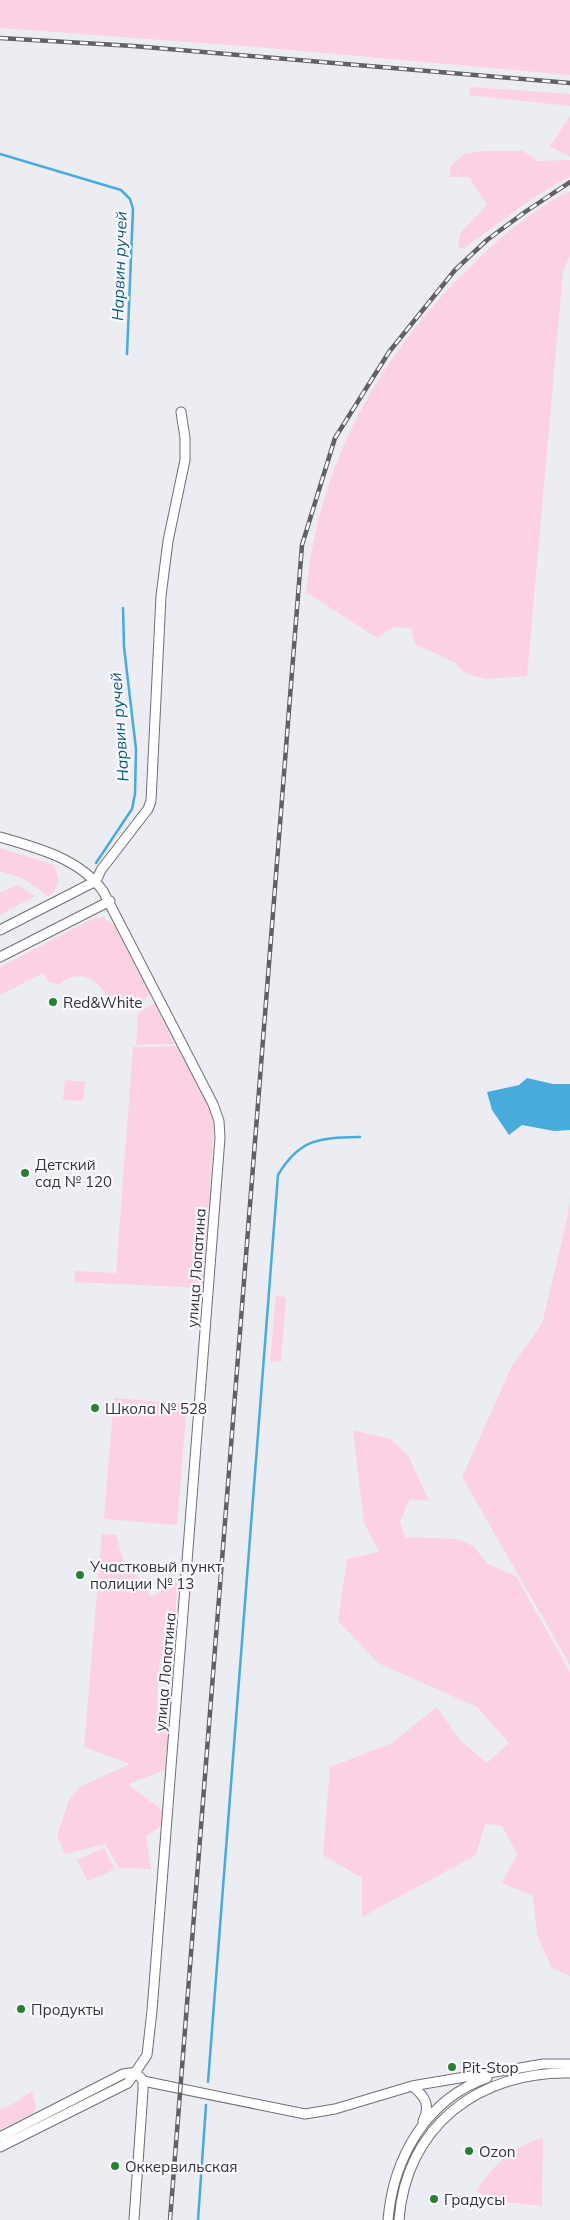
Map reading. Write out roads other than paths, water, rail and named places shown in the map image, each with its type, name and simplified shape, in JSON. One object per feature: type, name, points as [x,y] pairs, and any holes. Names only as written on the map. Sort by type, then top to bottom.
[{"type":"street","points":[[0,930],[96,881],[101,870],[148,809],[151,801],[161,596],[168,541],[185,460],[182,412]]},
{"type":"street","points":[[0,837],[63,858],[96,881]]},
{"type":"street","name":"улица Лопатина","points":[[96,881],[110,901],[213,1104],[219,1121],[220,1138],[150,2033],[147,2056],[137,2072]]},
{"type":"street","points":[[0,957],[110,901]]},
{"type":"street","points":[[143,2081],[305,2114],[335,2109],[412,2086],[543,2064],[570,2064]]},
{"type":"street","points":[[421,2126],[462,2089],[512,2069]]},
{"type":"street","points":[[134,2220],[143,2081],[137,2072]]},
{"type":"street","points":[[0,2137],[123,2074],[137,2072]]},
{"type":"street","points":[[0,2147],[128,2082],[137,2072]]},
{"type":"street","points":[[399,2220],[404,2190],[415,2162],[430,2136],[450,2113],[479,2091],[505,2081],[536,2074],[570,2073]]},
{"type":"street","points":[[388,2220],[392,2187],[397,2171],[411,2140],[428,2113],[425,2098],[412,2086]]},
{"type":"water","points":[[527,1078],[553,1084],[570,1084],[570,1130],[554,1131],[522,1125],[509,1135],[492,1110],[487,1092],[519,1085]]},
{"type":"waterway","name":"Нарвин ручей","points":[[0,154],[121,190],[130,199],[133,209],[127,354]]},
{"type":"waterway","name":"Нарвин ручей","points":[[96,863],[132,809],[135,794],[136,749],[124,647],[123,608]]},
{"type":"waterway","points":[[208,2082],[278,1175],[294,1154],[312,1142],[333,1138],[360,1137]]},
{"type":"waterway","points":[[198,2220],[206,2105]]},
{"type":"railway","points":[[0,38],[133,46],[570,83]]},
{"type":"railway","points":[[170,2220],[302,545],[335,438],[389,352],[455,270],[487,240],[570,182]]},
{"type":"place","name":"Red&White","points":[[53,1002]]},
{"type":"place","name":"Детский сад № 120","points":[[25,1173]]},
{"type":"place","name":"Школа № 528","points":[[95,1408]]},
{"type":"place","name":"Участковый пункт полиции № 13","points":[[80,1575]]},
{"type":"place","name":"Продукты","points":[[21,2009]]},
{"type":"place","name":"Pit-Stop","points":[[452,2067]]},
{"type":"place","name":"Ozon","points":[[469,2151]]},
{"type":"place","name":"Оккервильская","points":[[115,2166]]},
{"type":"place","name":"Градусы","points":[[434,2199]]}]
